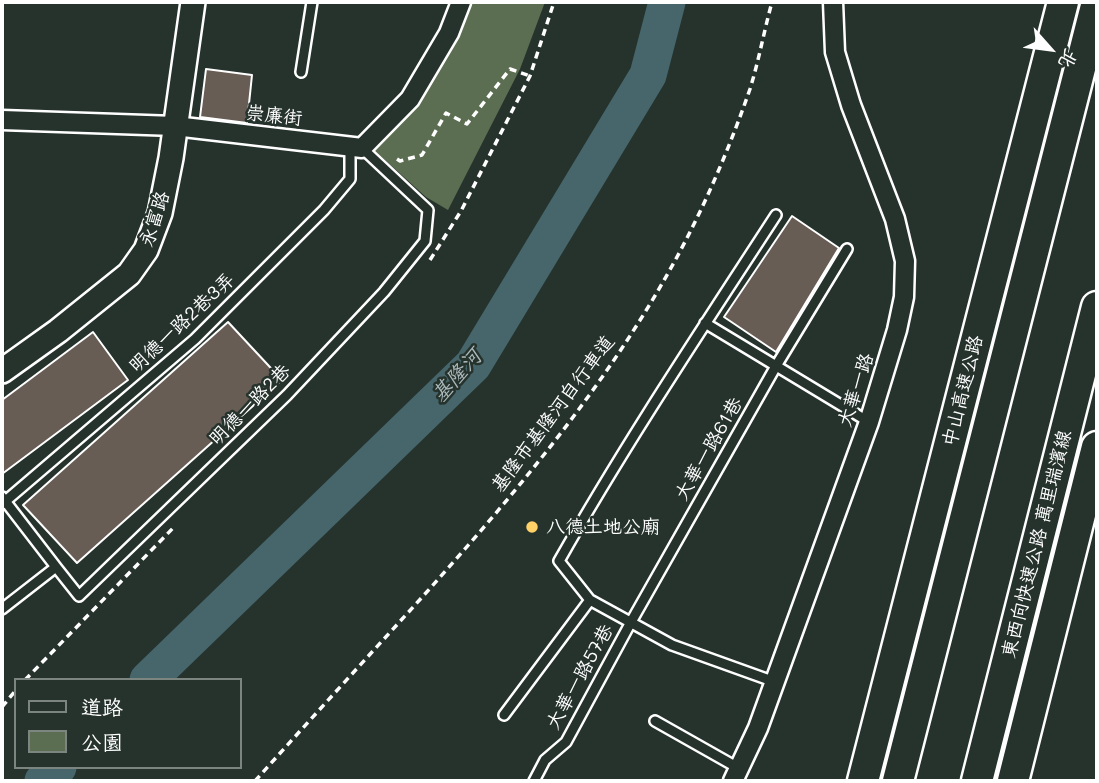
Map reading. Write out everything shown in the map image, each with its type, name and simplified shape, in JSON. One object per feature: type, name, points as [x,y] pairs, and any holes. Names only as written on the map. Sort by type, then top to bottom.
[{"type":"highway","name":"中山高速公路","points":[[863,781],[1063,2]]},
{"type":"highway","name":"中山高速公路","points":[[898,781],[1097,2]]},
{"type":"highway","name":"東西向快速公路 萬里瑞濱線","points":[[977,781],[1097,307]]},
{"type":"highway","name":"東西向快速公路 萬里瑞濱線","points":[[1013,781],[1097,447]]},
{"type":"street","name":"永富路","points":[[2,371],[58,331],[129,274],[146,250],[160,213],[193,2]]},
{"type":"street","points":[[360,145],[410,99],[449,33],[461,2]]},
{"type":"street","name":"大華一路","points":[[736,775],[775,682],[869,422],[897,330],[904,297],[905,261],[895,219],[851,106],[835,52],[833,2]]},
{"type":"street","name":"崇廉街","points":[[2,120],[175,126],[360,145]]},
{"type":"lane","points":[[301,72],[312,2]]},
{"type":"lane","name":"明德一路2巷3弄","points":[[3,501],[195,339],[324,210],[350,179],[360,145]]},
{"type":"lane","name":"明德一路2巷","points":[[57,568],[79,596],[288,395],[384,292],[425,241],[428,210],[360,145]]},
{"type":"lane","points":[[776,215],[705,323],[869,422]]},
{"type":"lane","name":"大華一路61巷","points":[[631,622],[776,366],[847,249]]},
{"type":"lane","name":"大華一路57巷","points":[[705,323],[559,561],[590,600],[672,645],[775,682]]},
{"type":"lane","points":[[2,609],[57,568],[3,501]]},
{"type":"lane","points":[[504,715],[590,600]]},
{"type":"lane","name":"大華一路57巷","points":[[534,781],[545,760],[566,742],[631,622]]},
{"type":"lane","points":[[655,721],[736,775]]},
{"type":"path","name":"基隆市基隆河自行車道","points":[[255,781],[468,546],[589,397],[646,311],[689,235],[727,149],[750,88],[772,2]]},
{"type":"path","points":[[360,145],[400,161],[422,155],[446,113],[467,124],[510,69],[530,76]]},
{"type":"path","points":[[2,707],[14,692]]},
{"type":"green space","points":[[473,2],[545,2],[520,69],[448,210],[426,197],[374,150],[421,98],[462,30]]},
{"type":"building","points":[[206,69],[252,75],[247,123],[200,117]]},
{"type":"building","points":[[792,216],[839,248],[776,352],[724,317]]},
{"type":"building","points":[[228,322],[282,380],[77,563],[23,505]]},
{"type":"building","points":[[93,332],[128,380],[2,474],[2,400]]},
{"type":"waterway","name":"基隆河","points":[[150,678],[473,365],[648,75],[667,2]]},
{"type":"waterway","name":"基隆河","points":[[43,781],[56,769]]},
{"type":"place","name":"八德土地公廟","points":[[532,527]]}]
